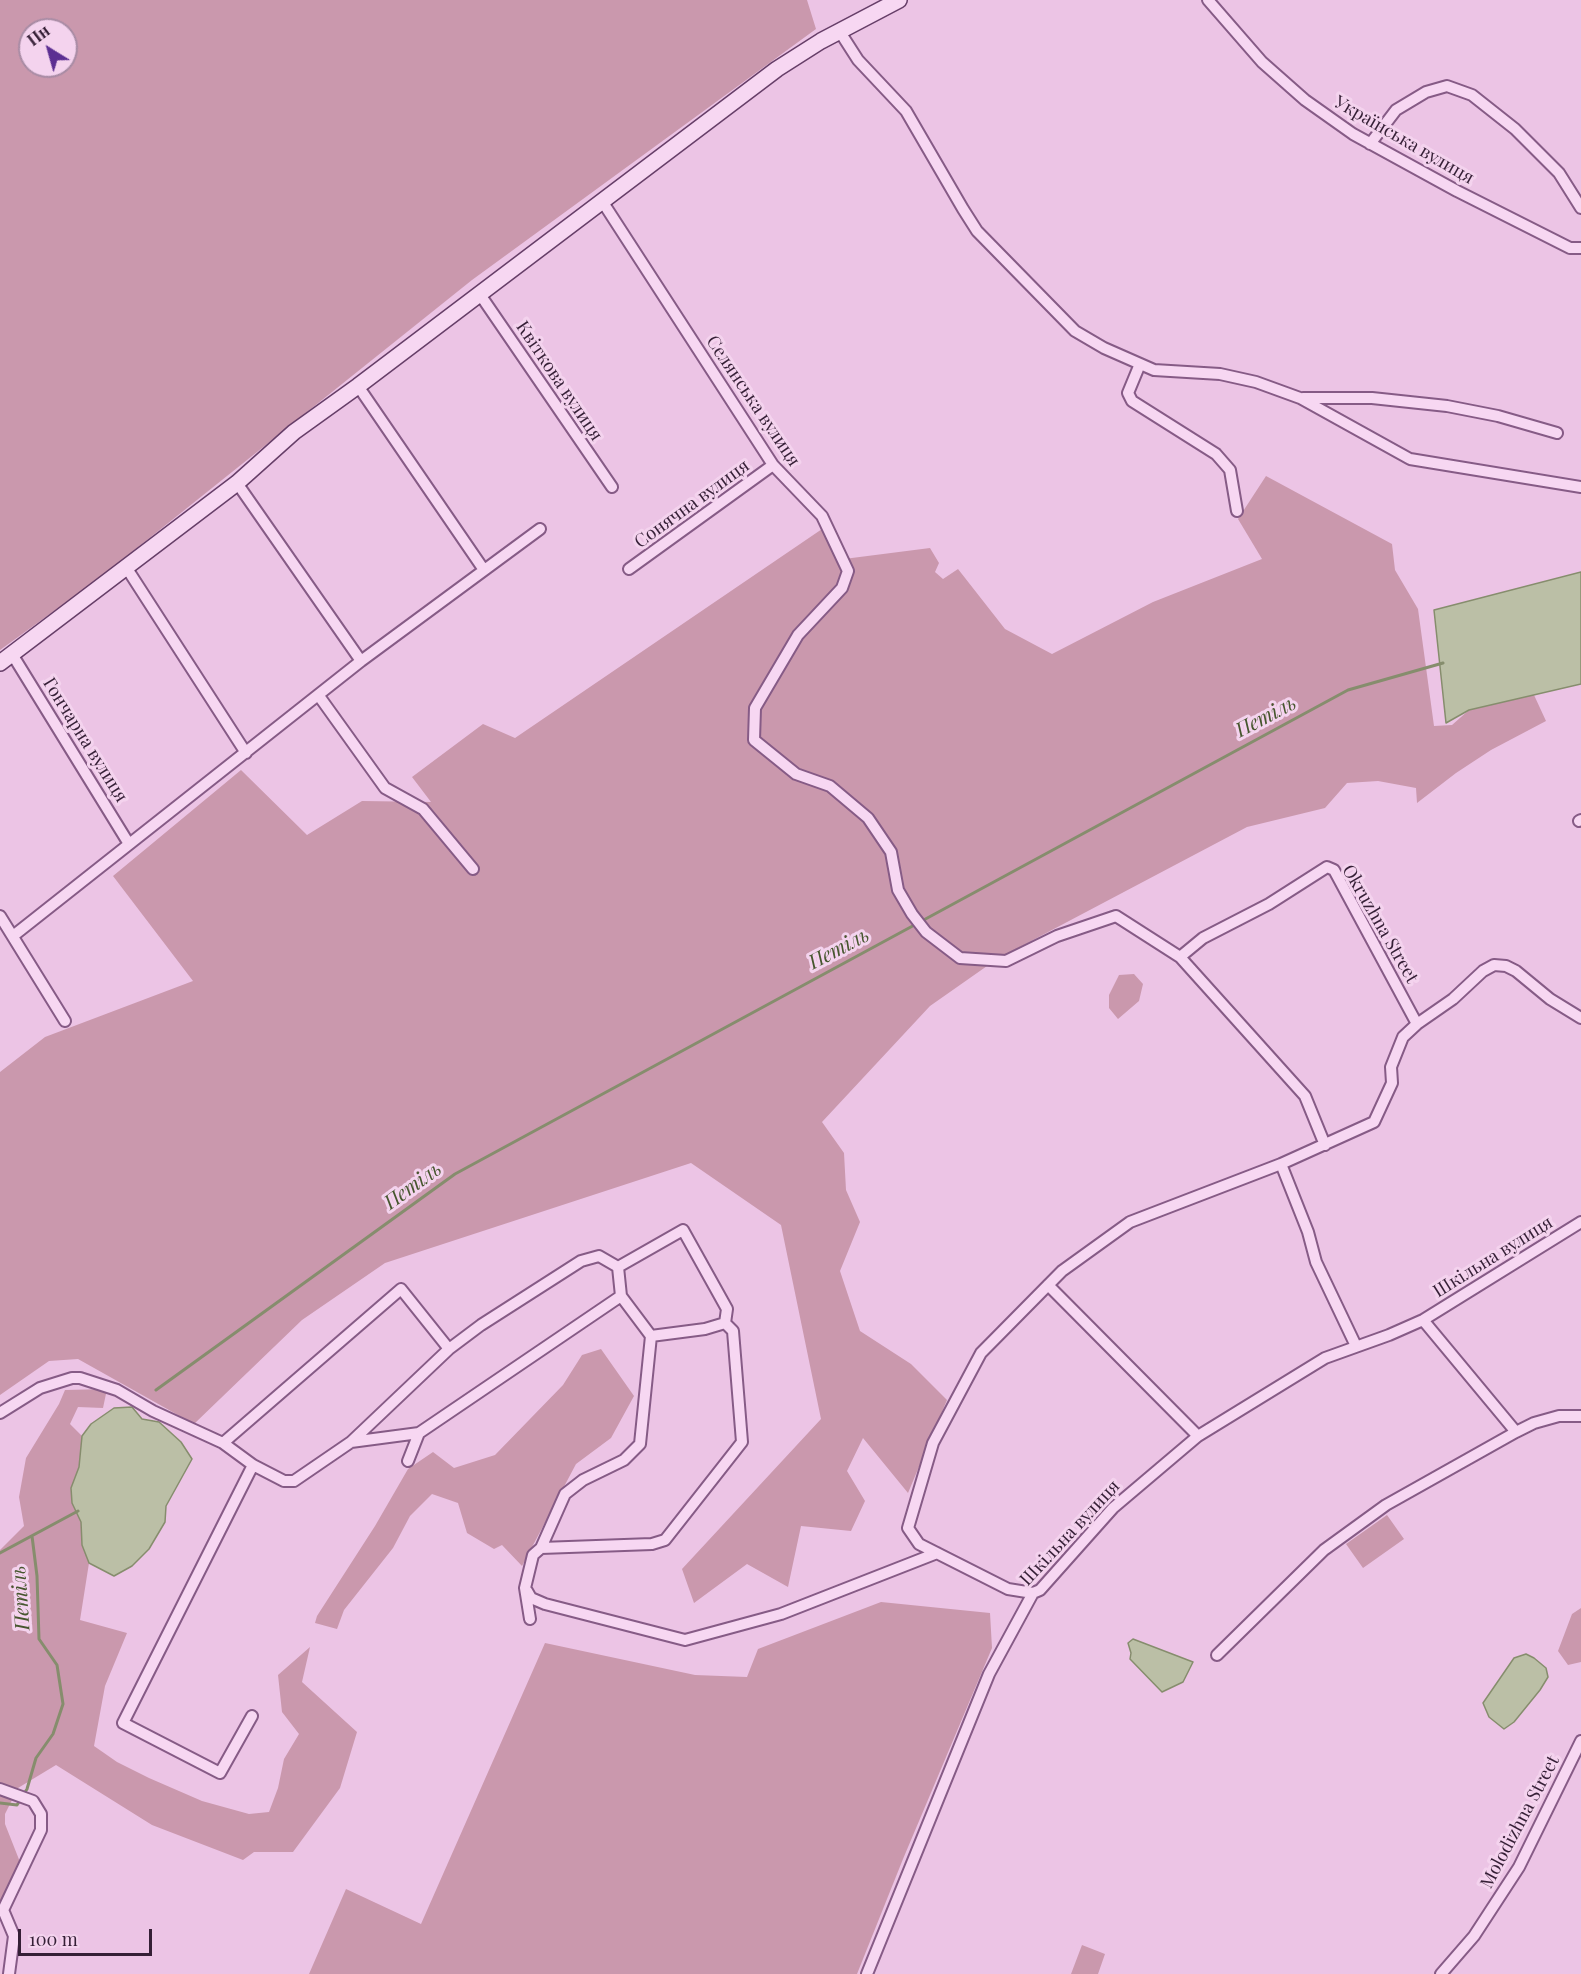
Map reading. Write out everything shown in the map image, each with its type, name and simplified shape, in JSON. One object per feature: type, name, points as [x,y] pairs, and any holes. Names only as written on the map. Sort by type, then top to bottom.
[{"type":"street","points":[[6,659],[237,483],[294,432],[777,69],[899,0]]},
{"type":"street","name":"Українська вулиця","points":[[1208,0],[1262,62],[1296,93],[1370,144],[1456,191],[1570,248],[1581,248]]},
{"type":"street","points":[[840,32],[858,60],[906,111],[977,231],[1075,331],[1104,348],[1154,370],[1220,374],[1256,382],[1300,398],[1410,459],[1581,487]]},
{"type":"street","points":[[1370,144],[1396,110],[1426,92],[1448,86],[1472,95],[1515,129],[1559,173],[1581,208]]},
{"type":"street","name":"Селянська вулиця","points":[[602,201],[773,465],[822,516],[848,571],[842,588],[798,635],[755,708],[754,740],[796,774],[830,786],[868,818],[891,852],[898,890],[912,914],[926,932],[960,958],[1006,961],[1057,936],[1116,916],[1180,957]]},
{"type":"street","name":"Квіткова вулиця","points":[[479,293],[612,487]]},
{"type":"street","points":[[1140,364],[1128,393],[1132,401],[1216,454],[1230,470],[1237,511]]},
{"type":"street","points":[[358,386],[484,570]]},
{"type":"street","points":[[1300,398],[1372,398],[1447,406],[1498,416],[1557,433]]},
{"type":"street","name":"Сонячна вулиця","points":[[629,569],[773,465]]},
{"type":"street","points":[[237,483],[361,661]]},
{"type":"street","points":[[13,936],[361,661],[540,529]]},
{"type":"street","points":[[126,567],[246,753]]},
{"type":"street","name":"Гончарна вулиця","points":[[6,659],[129,844]]},
{"type":"street","points":[[319,696],[385,788],[423,809],[473,869]]},
{"type":"street","name":"Okruzhna Street","points":[[1180,957],[1203,938],[1269,904],[1327,867],[1334,870],[1417,1024]]},
{"type":"street","points":[[0,916],[65,1021]]},
{"type":"street","points":[[1180,957],[1305,1096],[1325,1144]]},
{"type":"street","points":[[1033,1593],[1008,1589],[919,1544],[908,1528],[933,1443],[981,1353],[1062,1271],[1130,1222],[1281,1164],[1374,1122],[1392,1083],[1391,1067],[1395,1052],[1403,1037],[1417,1024],[1453,999],[1483,971],[1494,965],[1506,966],[1516,971],[1550,999],[1581,1018]]},
{"type":"street","points":[[1281,1164],[1308,1232],[1316,1262],[1356,1346]]},
{"type":"street","name":"Шкільна вулиця","points":[[867,1974],[989,1674],[1033,1593],[1040,1590],[1113,1508],[1198,1436],[1325,1358],[1423,1320],[1581,1221]]},
{"type":"street","points":[[541,1548],[652,1544],[665,1540],[742,1442],[733,1332],[725,1323],[727,1308],[683,1230],[618,1267]]},
{"type":"street","points":[[0,1413],[40,1388],[72,1378],[80,1378],[117,1390],[153,1411],[223,1443],[254,1465],[284,1481],[294,1481],[351,1442],[449,1349],[481,1325],[581,1261],[599,1256],[618,1267]]},
{"type":"street","points":[[530,1619],[525,1588],[533,1555],[541,1548],[565,1494],[583,1479],[624,1460],[640,1444],[651,1336],[621,1296],[618,1267]]},
{"type":"street","points":[[1048,1285],[1198,1436]]},
{"type":"street","points":[[223,1443],[400,1289],[449,1349]]},
{"type":"street","points":[[351,1442],[419,1433],[621,1296]]},
{"type":"street","name":"Шкільна вулиця","points":[[1423,1320],[1516,1432]]},
{"type":"street","points":[[651,1336],[705,1329],[725,1323]]},
{"type":"street","points":[[1217,1655],[1324,1550],[1386,1505],[1534,1423],[1559,1416],[1581,1416]]},
{"type":"street","points":[[408,1461],[419,1433]]},
{"type":"street","points":[[252,1716],[220,1773],[123,1723],[254,1465]]},
{"type":"street","points":[[525,1588],[531,1598],[545,1604],[685,1640],[782,1614],[937,1553]]},
{"type":"street","name":"Molodizhna Street","points":[[1441,1974],[1474,1936],[1519,1867],[1581,1741]]},
{"type":"street","points":[[0,1789],[33,1801],[41,1814],[41,1830],[3,1910],[14,1936],[9,1974]]},
{"type":"shaded area","points":[[0,0],[807,0],[816,29],[472,280],[97,580],[0,650]]},
{"type":"shaded area","points":[[1266,476],[1392,544],[1395,570],[1418,609],[1434,726],[1452,725],[1469,710],[1534,695],[1546,721],[1491,750],[1417,803],[1416,788],[1378,781],[1347,783],[1325,808],[1247,827],[997,959],[930,1006],[822,1122],[844,1153],[846,1190],[860,1222],[840,1271],[860,1331],[911,1364],[947,1400],[908,1493],[863,1438],[847,1471],[865,1501],[851,1531],[801,1526],[788,1587],[747,1564],[694,1603],[682,1569],[821,1419],[781,1225],[691,1163],[385,1263],[302,1320],[194,1424],[78,1359],[49,1361],[0,1395],[0,1072],[45,1037],[193,981],[113,876],[241,770],[307,835],[362,801],[431,802],[412,777],[483,724],[515,738],[825,527],[844,559],[930,548],[939,563],[935,572],[943,579],[958,569],[1005,629],[1052,654],[1153,602],[1262,559],[1238,519]]},
{"type":"shaded area","points":[[1581,572],[1581,684],[1469,710],[1446,723],[1434,610]]},
{"type":"shaded area","points":[[1134,974],[1143,984],[1139,1001],[1118,1019],[1109,1008],[1109,995],[1119,975]]},
{"type":"shaded area","points":[[601,1349],[634,1396],[611,1438],[576,1464],[522,1566],[502,1545],[494,1549],[467,1533],[458,1503],[432,1494],[410,1516],[393,1548],[344,1610],[337,1629],[315,1623],[317,1616],[375,1526],[408,1469],[433,1452],[454,1468],[495,1455],[563,1385],[582,1355]]},
{"type":"shaded area","points":[[107,1389],[103,1408],[78,1407],[70,1424],[82,1436],[79,1467],[71,1488],[72,1503],[81,1522],[82,1545],[89,1563],[80,1620],[127,1633],[105,1686],[94,1746],[117,1762],[202,1801],[249,1814],[269,1812],[278,1788],[284,1759],[299,1734],[282,1712],[278,1675],[310,1647],[302,1682],[357,1732],[340,1788],[293,1852],[254,1852],[243,1860],[152,1825],[56,1765],[18,1788],[5,1814],[5,1824],[20,1862],[0,1905],[0,1550],[24,1526],[19,1497],[26,1458],[65,1390]]},
{"type":"shaded area","points":[[132,1407],[142,1419],[159,1422],[181,1442],[192,1459],[166,1506],[165,1522],[149,1549],[132,1566],[114,1576],[89,1563],[82,1545],[81,1522],[72,1503],[71,1488],[79,1467],[82,1436],[91,1424],[114,1408]]},
{"type":"shaded area","points":[[1387,1515],[1404,1539],[1363,1568],[1346,1544]]},
{"type":"shaded area","points":[[881,1602],[990,1613],[992,1648],[857,1974],[309,1974],[346,1889],[421,1924],[545,1643],[695,1675],[747,1677],[758,1649]]},
{"type":"shaded area","points":[[1581,1608],[1581,1662],[1568,1665],[1558,1651],[1572,1614]]},
{"type":"shaded area","points":[[1133,1639],[1193,1662],[1183,1682],[1162,1692],[1130,1659],[1128,1643]]},
{"type":"shaded area","points":[[1526,1654],[1546,1668],[1548,1677],[1514,1722],[1504,1729],[1489,1717],[1483,1703],[1514,1658]]},
{"type":"shaded area","points":[[1082,1945],[1105,1954],[1098,1974],[1071,1974]]},
{"type":"waterway","name":"Петіль","points":[[156,1390],[455,1174],[1348,690],[1443,663]]},
{"type":"waterway","name":"Петіль","points":[[0,1553],[78,1511]]},
{"type":"waterway","name":"Петіль","points":[[0,1803],[17,1805],[27,1789],[36,1758],[53,1734],[63,1704],[57,1665],[39,1639],[37,1576],[32,1536]]}]
